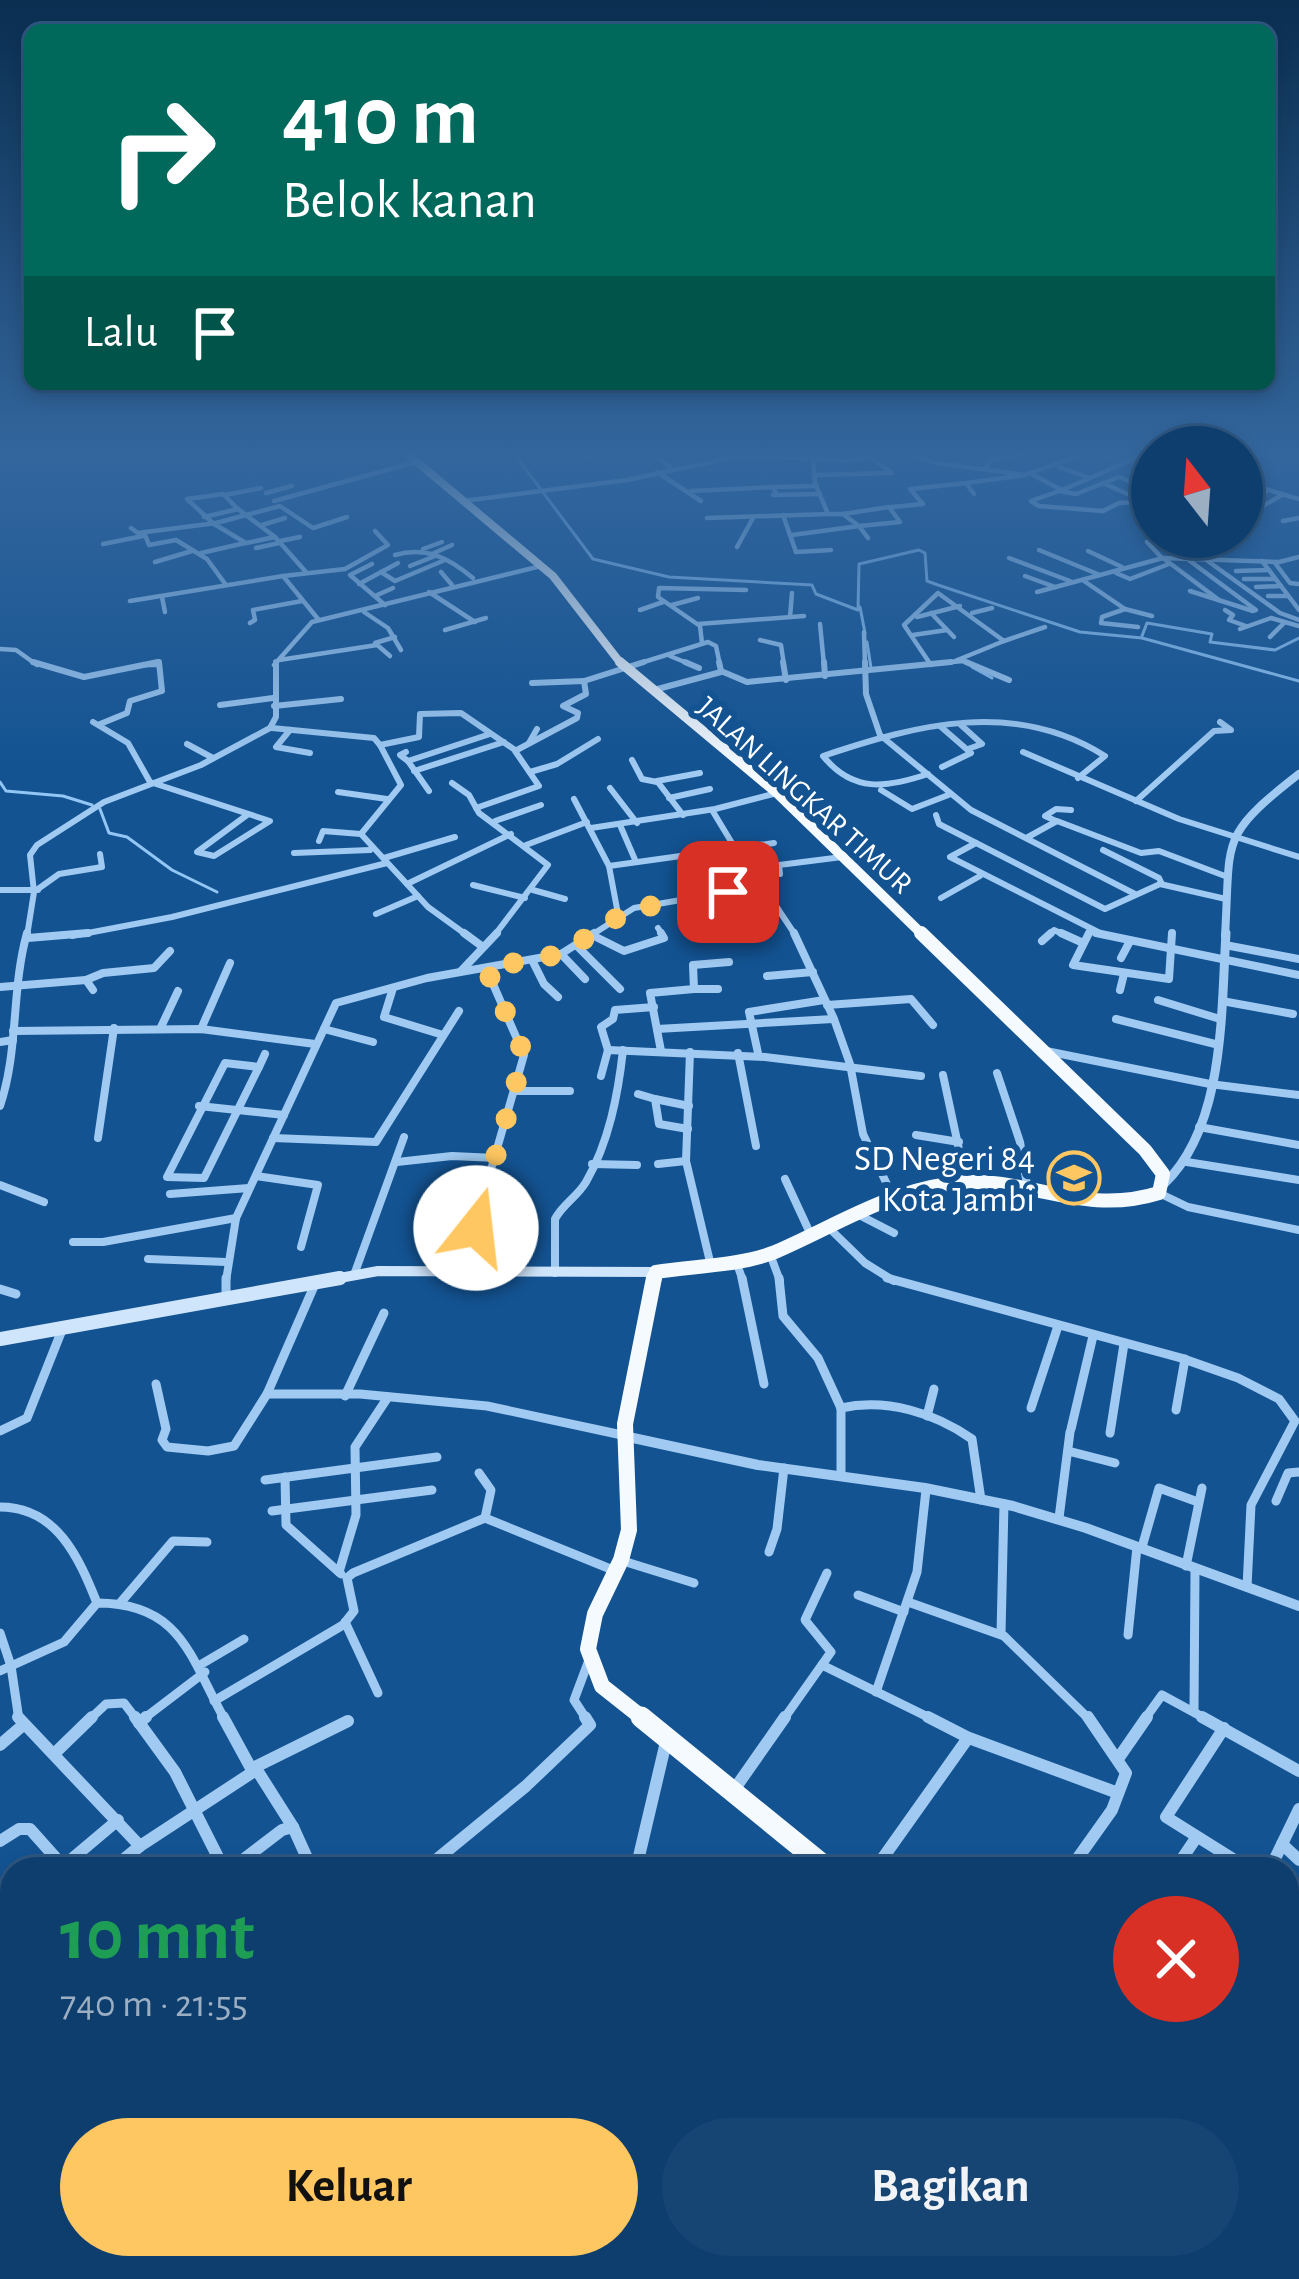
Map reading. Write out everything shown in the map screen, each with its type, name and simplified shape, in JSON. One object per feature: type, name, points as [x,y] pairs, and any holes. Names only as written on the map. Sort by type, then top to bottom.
[{"type":"highway","name":"JALAN LINGKAR TIMUR","points":[[531,557],[624,668],[777,793],[1145,1150],[1157,1163],[1161,1188]]},
{"type":"highway","points":[[813,1857],[602,1686],[589,1660],[593,1616],[620,1566],[629,1530],[625,1436],[642,1326],[656,1272],[711,1267],[770,1254],[853,1211],[893,1197],[966,1182],[1101,1204],[1161,1188]]},
{"type":"main road","points":[[0,1340],[401,1270],[554,1275],[656,1272]]},
{"type":"street","points":[[155,562],[174,557]]},
{"type":"street","points":[[201,557],[227,586]]},
{"type":"street","points":[[293,557],[307,573]]},
{"type":"street","points":[[130,601],[348,568],[367,557]]},
{"type":"street","points":[[1057,557],[1101,576]]},
{"type":"street","points":[[1103,557],[1124,568]]},
{"type":"street","points":[[1225,563],[1286,562],[1298,557]]},
{"type":"street","points":[[410,566],[433,558],[447,560],[474,579]]},
{"type":"street","points":[[381,572],[398,580],[433,558]]},
{"type":"street","points":[[1009,558],[1073,582]]},
{"type":"street","points":[[1037,592],[1163,558],[1219,600]]},
{"type":"street","points":[[1186,558],[1256,611]]},
{"type":"street","points":[[1203,558],[1286,618]]},
{"type":"street","points":[[1214,558],[1263,562],[1294,603],[1299,618],[1271,619],[1244,628],[1229,620],[1233,615],[1225,610]]},
{"type":"street","points":[[1274,562],[1291,583],[1299,584]]},
{"type":"street","points":[[1286,562],[1299,569]]},
{"type":"street","points":[[359,584],[398,563]]},
{"type":"street","points":[[373,564],[350,574],[387,606]]},
{"type":"street","points":[[1114,584],[1171,564]]},
{"type":"street","points":[[0,1106],[11,1080],[15,985],[38,890],[30,855],[37,845],[104,802],[214,758],[270,728],[276,717],[277,661],[286,645],[318,619],[541,566]]},
{"type":"street","points":[[1236,571],[1269,570]]},
{"type":"street","points":[[441,572],[452,585]]},
{"type":"street","points":[[1113,572],[1130,579]]},
{"type":"street","points":[[1025,576],[1057,587]]},
{"type":"street","points":[[283,577],[318,619]]},
{"type":"street","points":[[1244,579],[1275,579]]},
{"type":"street","points":[[1082,580],[1125,609],[1152,616]]},
{"type":"street","points":[[1235,580],[1188,591],[1286,618]]},
{"type":"street","points":[[746,590],[661,586],[658,597],[698,624],[804,616]]},
{"type":"street","points":[[1256,587],[1281,586]]},
{"type":"street","points":[[375,596],[393,588]]},
{"type":"street","points":[[428,592],[475,622]]},
{"type":"street","points":[[915,618],[938,592],[1004,641]]},
{"type":"street","points":[[790,617],[792,593]]},
{"type":"street","points":[[162,596],[165,612]]},
{"type":"street","points":[[1268,596],[1288,596]]},
{"type":"street","points":[[640,610],[698,598]]},
{"type":"street","points":[[250,623],[255,620],[254,610],[303,601]]},
{"type":"street","points":[[1278,603],[1294,603]]},
{"type":"street","points":[[931,665],[904,625],[961,607]]},
{"type":"street","points":[[971,613],[992,608]]},
{"type":"street","points":[[1125,609],[1100,622],[1138,627]]},
{"type":"street","points":[[362,611],[395,637],[401,650]]},
{"type":"street","points":[[931,613],[954,638]]},
{"type":"street","points":[[445,630],[486,618]]},
{"type":"street","points":[[1270,637],[1286,618]]},
{"type":"street","points":[[698,624],[702,643]]},
{"type":"street","points":[[820,624],[825,676]]},
{"type":"street","points":[[955,662],[1045,628]]},
{"type":"street","points":[[911,635],[947,630]]},
{"type":"street","points":[[864,632],[866,694],[884,739],[970,810],[1135,894]]},
{"type":"street","points":[[277,661],[395,637]]},
{"type":"street","points":[[760,640],[782,646],[786,680]]},
{"type":"street","points":[[532,683],[584,681],[702,643],[715,644],[722,672]]},
{"type":"street","points":[[377,644],[390,656]]},
{"type":"street","points":[[0,649],[16,650],[41,668],[84,677],[159,662],[163,690],[130,701],[127,713],[96,723],[128,743],[150,782],[248,814],[270,822],[214,856],[197,853],[248,814]]},
{"type":"street","points":[[669,655],[699,668]]},
{"type":"street","points":[[652,690],[722,672],[747,682],[955,662],[978,664],[1009,680]]},
{"type":"street","points":[[515,751],[577,718],[578,713],[563,706],[586,694],[584,681]]},
{"type":"street","points":[[220,705],[341,699]]},
{"type":"street","points":[[380,745],[419,737],[419,715],[454,711],[505,742],[537,788],[476,808]]},
{"type":"street","points":[[952,794],[912,809],[881,790],[846,779],[823,756],[939,725],[980,720],[1072,733],[1105,758],[1078,778]]},
{"type":"street","points":[[1136,801],[1214,731],[1231,730],[1220,722]]},
{"type":"street","points":[[939,725],[970,753],[942,767]]},
{"type":"street","points":[[961,725],[982,744],[968,749]]},
{"type":"street","points":[[270,728],[374,738],[401,785],[362,834]]},
{"type":"street","points":[[529,745],[537,728]]},
{"type":"street","points":[[290,730],[276,747],[310,753]]},
{"type":"street","points":[[429,791],[407,756],[491,734]]},
{"type":"street","points":[[530,772],[557,764],[598,739]]},
{"type":"street","points":[[414,771],[505,742]]},
{"type":"street","points":[[187,744],[214,758]]},
{"type":"street","points":[[1023,752],[1136,801],[1299,857]]},
{"type":"street","points":[[632,760],[630,764],[642,779],[657,782],[700,773]]},
{"type":"street","points":[[881,790],[928,774]]},
{"type":"street","points":[[1299,774],[1256,808],[1231,836],[1219,1045],[1187,1162],[1176,1179],[1161,1188],[1188,1207],[1299,1230]]},
{"type":"street","points":[[657,782],[683,815]]},
{"type":"street","points":[[452,783],[548,865],[533,890],[460,972]]},
{"type":"street","points":[[610,788],[637,823]]},
{"type":"street","points":[[669,798],[710,789]]},
{"type":"street","points":[[338,792],[388,800]]},
{"type":"street","points":[[526,845],[589,825],[637,823],[777,793]]},
{"type":"street","points":[[574,799],[609,866],[618,914]]},
{"type":"street","points":[[493,822],[541,805]]},
{"type":"street","points":[[1071,810],[1056,809],[1046,815],[1141,853],[1159,851],[1226,876]]},
{"type":"street","points":[[712,810],[735,848]]},
{"type":"street","points":[[936,815],[939,824],[1105,908],[1162,884],[1226,899]]},
{"type":"street","points":[[1027,838],[1057,821]]},
{"type":"street","points":[[620,825],[636,862]]},
{"type":"street","points":[[319,841],[323,831],[362,834]]},
{"type":"street","points":[[333,842],[335,832]]},
{"type":"street","points":[[362,834],[418,896],[483,947]]},
{"type":"street","points":[[407,884],[512,834]]},
{"type":"street","points":[[28,938],[72,936],[266,897],[286,886],[455,837]]},
{"type":"street","points":[[609,866],[774,843]]},
{"type":"street","points":[[976,843],[950,857],[1090,931],[1129,943],[1299,975]]},
{"type":"street","points":[[294,853],[372,849]]},
{"type":"street","points":[[1103,850],[1159,878],[1162,884]]},
{"type":"street","points":[[718,851],[728,892]]},
{"type":"street","points":[[0,890],[38,890],[59,874],[104,866],[100,854]]},
{"type":"street","points":[[779,874],[779,866],[843,857]]},
{"type":"street","points":[[940,898],[981,875]]},
{"type":"street","points":[[472,885],[526,898]]},
{"type":"street","points":[[533,890],[565,899]]},
{"type":"street","points":[[226,1299],[226,1262],[236,1218],[336,1004],[394,986],[561,954],[618,914],[728,892],[770,893],[789,921],[834,1019],[850,1064],[863,1134],[893,1197]]},
{"type":"street","points":[[376,914],[418,896]]},
{"type":"street","points":[[592,935],[624,951],[664,938],[658,928]]},
{"type":"street","points":[[1042,940],[1054,930],[1081,942]]},
{"type":"street","points":[[1090,931],[1073,965],[1171,979],[1172,933]]},
{"type":"street","points":[[1121,958],[1129,943]]},
{"type":"street","points":[[1224,944],[1299,958]]},
{"type":"street","points":[[576,945],[620,989]]},
{"type":"street","points":[[0,986],[86,980],[103,973],[154,968],[170,951]]},
{"type":"street","points":[[561,954],[586,979]]},
{"type":"street","points":[[532,960],[544,984],[558,997]]},
{"type":"street","points":[[694,988],[693,964],[729,962]]},
{"type":"street","points":[[201,1029],[230,963]]},
{"type":"street","points":[[486,968],[524,1054],[475,1225],[481,1234],[500,1239],[490,1274]]},
{"type":"street","points":[[766,976],[813,972]]},
{"type":"street","points":[[1120,991],[1124,974]]},
{"type":"street","points":[[86,980],[93,991]]},
{"type":"street","points":[[394,986],[385,1017],[444,1035]]},
{"type":"street","points":[[662,1051],[651,992],[718,989]]},
{"type":"street","points":[[160,1028],[178,991]]},
{"type":"street","points":[[758,1053],[751,1011],[911,998],[933,1025]]},
{"type":"street","points":[[1158,1000],[1220,1019]]},
{"type":"street","points":[[1222,1001],[1293,1014]]},
{"type":"street","points":[[601,1076],[608,1050],[602,1027],[614,1019],[615,1010],[654,1007]]},
{"type":"street","points":[[273,1138],[376,1142],[460,1011]]},
{"type":"street","points":[[1116,1018],[1219,1045]]},
{"type":"street","points":[[657,1029],[834,1019]]},
{"type":"street","points":[[98,1138],[114,1028]]},
{"type":"street","points":[[0,1042],[13,1035],[160,1028],[315,1044]]},
{"type":"street","points":[[324,1030],[373,1042]]},
{"type":"street","points":[[698,1030],[686,1161],[711,1267]]},
{"type":"street","points":[[1037,1049],[1210,1084],[1299,1095]]},
{"type":"street","points":[[608,1050],[758,1053],[793,1062],[850,1064],[921,1076]]},
{"type":"street","points":[[554,1275],[559,1255],[552,1236],[554,1221],[563,1203],[579,1193],[616,1106],[623,1050]]},
{"type":"street","points":[[738,1053],[756,1146]]},
{"type":"street","points":[[259,1067],[222,1064],[167,1177],[204,1178],[240,1110],[265,1054]]},
{"type":"street","points":[[997,1073],[1020,1142],[1028,1192]]},
{"type":"street","points":[[943,1075],[966,1182]]},
{"type":"street","points":[[516,1091],[570,1091]]},
{"type":"street","points":[[638,1094],[689,1106]]},
{"type":"street","points":[[656,1100],[659,1124],[688,1130]]},
{"type":"street","points":[[199,1106],[284,1114]]},
{"type":"street","points":[[1198,1126],[1299,1145]]},
{"type":"street","points":[[916,1136],[959,1142]]},
{"type":"street","points":[[354,1275],[404,1137]]},
{"type":"street","points":[[397,1162],[452,1156],[496,1158]]},
{"type":"street","points":[[658,1164],[686,1161]]},
{"type":"street","points":[[1187,1162],[1299,1180]]},
{"type":"street","points":[[592,1164],[637,1165]]},
{"type":"street","points":[[256,1176],[318,1185],[301,1247]]},
{"type":"street","points":[[785,1179],[810,1233]]},
{"type":"street","points":[[0,1185],[44,1202]]},
{"type":"street","points":[[170,1195],[249,1188]]},
{"type":"street","points":[[853,1211],[894,1233]]},
{"type":"street","points":[[74,1241],[103,1242],[236,1218]]},
{"type":"street","points":[[826,1225],[896,1283],[1185,1359],[1257,1384],[1286,1401],[1295,1421],[1250,1505],[1247,1591]]},
{"type":"street","points":[[770,1254],[783,1289],[782,1316],[810,1342],[835,1384],[842,1408],[841,1473]]},
{"type":"street","points":[[148,1259],[226,1262]]},
{"type":"street","points":[[736,1262],[748,1297],[764,1384]]},
{"type":"street","points":[[156,1384],[166,1429],[164,1444],[188,1450],[233,1446],[267,1394],[316,1283]]},
{"type":"street","points":[[0,1288],[16,1294]]},
{"type":"street","points":[[345,1396],[384,1313]]},
{"type":"street","points":[[1031,1408],[1058,1326]]},
{"type":"street","points":[[0,1431],[27,1418],[62,1328]]},
{"type":"street","points":[[1059,1518],[1071,1430],[1093,1336]]},
{"type":"street","points":[[1110,1433],[1124,1344]]},
{"type":"street","points":[[1176,1410],[1185,1359]]},
{"type":"street","points":[[927,1416],[934,1389]]},
{"type":"street","points":[[267,1394],[388,1396],[487,1406],[784,1468],[841,1473],[1004,1504],[1140,1546],[1247,1591],[1299,1606]]},
{"type":"street","points":[[343,1575],[355,1522],[355,1447],[388,1396]]},
{"type":"street","points":[[842,1408],[857,1403],[927,1416],[959,1428],[974,1443],[981,1500]]},
{"type":"street","points":[[1068,1451],[1115,1463]]},
{"type":"street","points":[[265,1480],[437,1457]]},
{"type":"street","points":[[769,1552],[778,1528],[784,1468]]},
{"type":"street","points":[[1276,1501],[1288,1473],[1299,1472]]},
{"type":"street","points":[[478,1473],[490,1490],[485,1518]]},
{"type":"street","points":[[214,1701],[345,1622],[355,1603],[343,1575],[286,1525],[285,1477]]},
{"type":"street","points":[[1128,1635],[1140,1546],[1159,1488],[1198,1502]]},
{"type":"street","points":[[1194,1710],[1190,1569],[1202,1488]]},
{"type":"street","points":[[272,1511],[432,1490]]},
{"type":"street","points":[[876,1692],[917,1572],[926,1490]]},
{"type":"street","points":[[1001,1634],[1004,1504]]},
{"type":"street","points":[[0,1507],[60,1529],[81,1562],[97,1603]]},
{"type":"street","points":[[343,1575],[485,1518],[620,1566],[694,1583]]},
{"type":"street","points":[[121,1602],[173,1541],[207,1542]]},
{"type":"street","points":[[731,1792],[831,1652],[805,1620],[827,1573]]},
{"type":"street","points":[[858,1595],[1001,1634],[1065,1692],[1120,1756],[1126,1774],[1104,1822],[1079,1857]]},
{"type":"street","points":[[0,1671],[64,1642],[97,1603],[121,1602],[157,1614],[203,1668],[214,1701],[306,1857]]},
{"type":"street","points":[[345,1622],[378,1693]]},
{"type":"street","points":[[0,1633],[11,1649],[22,1726],[55,1753],[140,1846]]},
{"type":"street","points":[[139,1723],[244,1639]]},
{"type":"street","points":[[440,1857],[526,1786],[590,1725],[574,1703],[589,1660]]},
{"type":"street","points":[[822,1665],[969,1738],[1118,1792]]},
{"type":"street","points":[[1120,1756],[1159,1696],[1194,1710],[1299,1771]]},
{"type":"street","points":[[55,1753],[114,1700],[124,1703],[175,1772],[193,1812],[225,1857]]},
{"type":"street","points":[[127,1857],[255,1768],[347,1721]]},
{"type":"street","points":[[0,1745],[22,1726]]},
{"type":"street","points":[[1224,1728],[1167,1815],[1229,1857]]},
{"type":"street","points":[[884,1857],[969,1738]]},
{"type":"street","points":[[639,1857],[667,1739]]},
{"type":"street","points":[[1276,1857],[1299,1809]]},
{"type":"street","points":[[74,1857],[118,1820]]},
{"type":"street","points":[[247,1857],[292,1827]]},
{"type":"street","points":[[0,1841],[30,1828],[52,1857]]},
{"type":"street","points":[[1183,1857],[1196,1838]]},
{"type":"street","points":[[1282,1844],[1295,1857]]},
{"type":"waterway","points":[[592,557],[669,577],[812,585],[816,594],[858,610],[859,564],[887,557]]},
{"type":"waterway","points":[[925,557],[927,581],[1080,632],[1142,638],[1299,681]]},
{"type":"waterway","points":[[860,607],[865,633]]},
{"type":"waterway","points":[[1142,636],[1147,623],[1212,634],[1210,642],[1275,650],[1299,638]]},
{"type":"waterway","points":[[867,642],[871,668]]},
{"type":"waterway","points":[[972,667],[992,678]]},
{"type":"waterway","points":[[768,778],[798,771]]},
{"type":"waterway","points":[[0,782],[6,791],[63,796],[92,805]]},
{"type":"waterway","points":[[100,809],[109,833],[127,837],[172,870],[217,892]]},
{"type":"place","name":"SD Negeri 84 Kota Jambi","points":[[1074,1178]]},
{"type":"route","points":[[476,1228],[524,1054],[494,996],[486,968],[561,954],[629,910],[728,892]]}]
